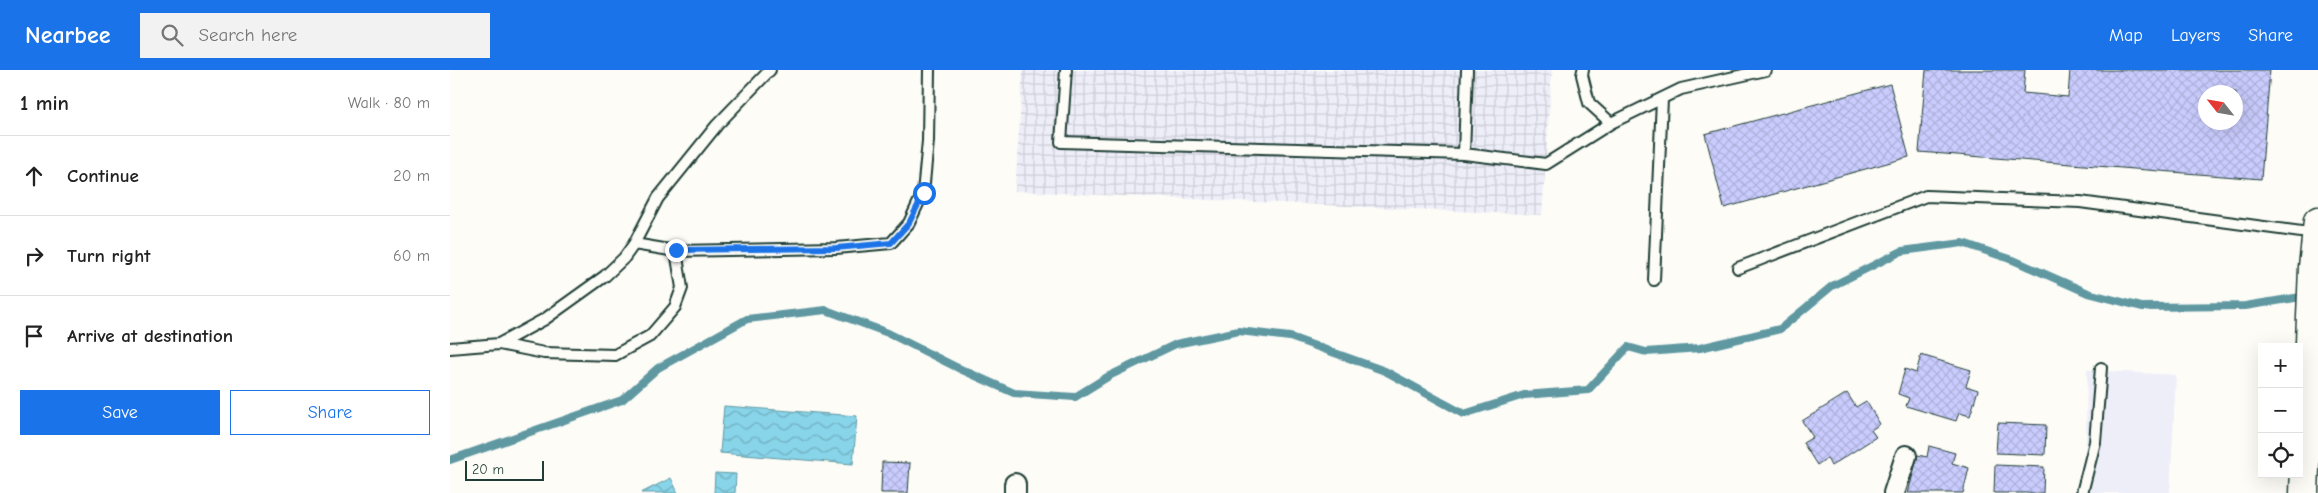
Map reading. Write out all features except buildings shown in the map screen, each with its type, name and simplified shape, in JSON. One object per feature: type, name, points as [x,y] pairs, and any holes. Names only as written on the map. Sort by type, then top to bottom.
[{"type":"street","points":[[2304,493],[2313,267],[2317,228]]},
{"type":"street","points":[[1894,493],[1906,456]]},
{"type":"lane","points":[[499,344],[545,319],[605,276],[624,258],[634,244],[658,198],[717,125],[770,70]]},
{"type":"lane","points":[[634,244],[676,250],[836,248],[891,243],[909,223],[924,193],[928,141],[929,70]]},
{"type":"lane","points":[[1066,70],[1060,142],[1464,154],[1546,164],[1611,123],[1681,89],[1766,70]]},
{"type":"lane","points":[[1464,154],[1467,70]]},
{"type":"lane","points":[[1583,70],[1582,75],[1589,104],[1611,123]]},
{"type":"lane","points":[[1654,280],[1662,98]]},
{"type":"lane","points":[[1738,268],[1926,196],[2080,202],[2317,228]]},
{"type":"lane","points":[[450,348],[499,344],[544,353],[614,355],[650,336],[676,307],[682,288],[676,250]]},
{"type":"lane","points":[[2082,493],[2095,442],[2101,368]]},
{"type":"shaded area","points":[[1023,70],[1552,70],[1542,215],[1015,191]]},
{"type":"shaded area","points":[[2087,370],[2176,375],[2170,493],[2085,493]]},
{"type":"water","points":[[724,406],[857,416],[853,464],[720,453]]},
{"type":"water","points":[[715,473],[736,474],[735,493],[714,493]]},
{"type":"water","points":[[671,478],[678,493],[641,493]]},
{"type":"waterway","points":[[450,460],[622,400],[658,368],[747,319],[826,310],[888,333],[958,368],[1014,393],[1075,397],[1109,376],[1176,344],[1239,331],[1290,337],[1385,371],[1464,414],[1524,395],[1588,390],[1628,347],[1646,352],[1700,348],[1780,329],[1832,286],[1902,251],[1963,243],[2013,260],[2088,293],[2142,307],[2245,306],[2307,296]]},
{"type":"route","points":[[676,250],[836,248],[891,243],[909,223],[924,193]]}]
